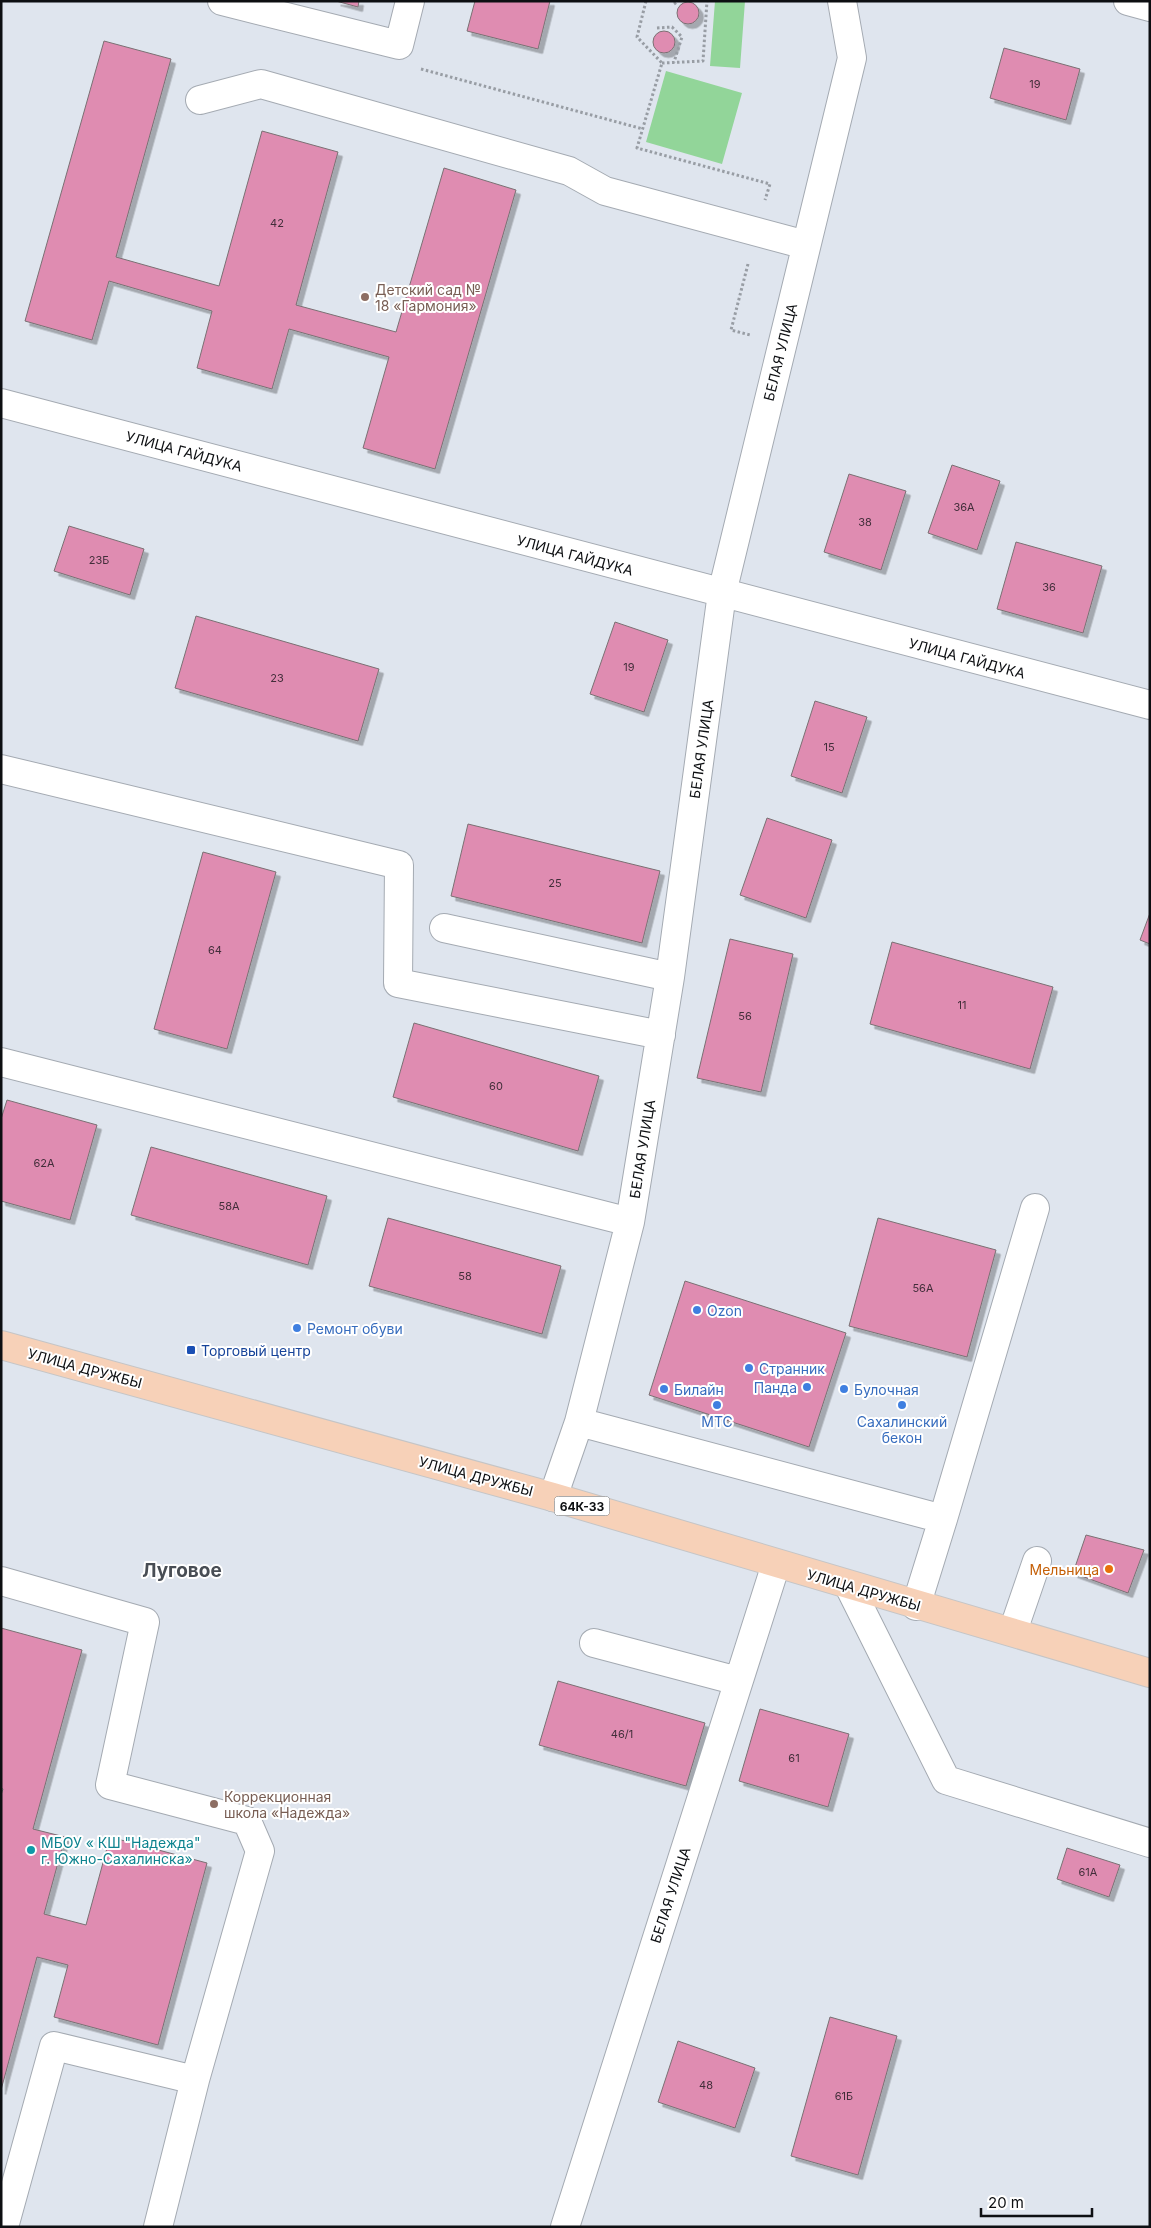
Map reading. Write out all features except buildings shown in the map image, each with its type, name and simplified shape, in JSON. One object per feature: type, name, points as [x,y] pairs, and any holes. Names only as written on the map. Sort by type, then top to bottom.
[{"type":"main road","name":"УЛИЦА ДРУЖБЫ","points":[[1,1345],[553,1497],[916,1606],[1013,1631],[1150,1673]]},
{"type":"street","points":[[222,1],[399,45],[410,1]]},
{"type":"street","name":"БЕЛАЯ УЛИЦА","points":[[553,1497],[578,1422],[630,1222],[670,977],[722,593],[852,58],[842,1]]},
{"type":"street","points":[[1128,1],[1150,7]]},
{"type":"street","points":[[200,100],[261,84],[569,171],[605,191],[806,245]]},
{"type":"street","name":"УЛИЦА ГАЙДУКА","points":[[1,403],[1150,706]]},
{"type":"street","points":[[1,769],[399,865],[398,983],[661,1035]]},
{"type":"street","points":[[444,928],[670,977]]},
{"type":"street","points":[[1,1062],[630,1222]]},
{"type":"street","points":[[916,1606],[1035,1208]]},
{"type":"street","points":[[578,1422],[943,1519]]},
{"type":"street","points":[[1013,1631],[1037,1561]]},
{"type":"street","name":"БЕЛАЯ УЛИЦА","points":[[565,2227],[776,1564]]},
{"type":"street","points":[[1,1581],[145,1622],[110,1784],[247,1821],[260,1851],[195,2080],[158,2227]]},
{"type":"street","points":[[849,1586],[946,1780],[1150,1843]]},
{"type":"street","points":[[594,1643],[738,1681]]},
{"type":"street","points":[[4,2227],[54,2046],[195,2080]]},
{"type":"path","points":[[646,1],[637,37],[662,63]]},
{"type":"path","points":[[662,63],[704,61],[708,1]]},
{"type":"path","points":[[657,28],[672,27],[682,37],[674,62]]},
{"type":"path","points":[[420,68],[643,129],[662,63]]},
{"type":"green space","points":[[715,1],[745,1],[740,68],[710,66]]},
{"type":"green space","points":[[666,71],[742,93],[722,164],[646,142]]},
{"type":"place","name":"Детский сад № 18 «Гармония»","points":[[365,297]]},
{"type":"place","name":"Ozon","points":[[697,1310]]},
{"type":"place","name":"Ремонт обуви","points":[[297,1328]]},
{"type":"place","name":"Торговый центр","points":[[191,1350]]},
{"type":"place","name":"Странник","points":[[749,1368]]},
{"type":"place","name":"Панда","points":[[807,1387]]},
{"type":"place","name":"Билайн","points":[[664,1389]]},
{"type":"place","name":"Булочная","points":[[844,1389]]},
{"type":"place","name":"МТС","points":[[717,1405]]},
{"type":"place","name":"Сахалинский бекон","points":[[902,1405]]},
{"type":"place","name":"Мельница","points":[[1109,1569]]},
{"type":"place","name":"Коррекционная школа «Надежда»","points":[[214,1804]]},
{"type":"place","name":"МБОУ « КШ \"Надежда\" г. Южно-Сахалинска»","points":[[31,1850]]},
{"type":"district","name":"Луговое","points":[[182,1570]]}]
